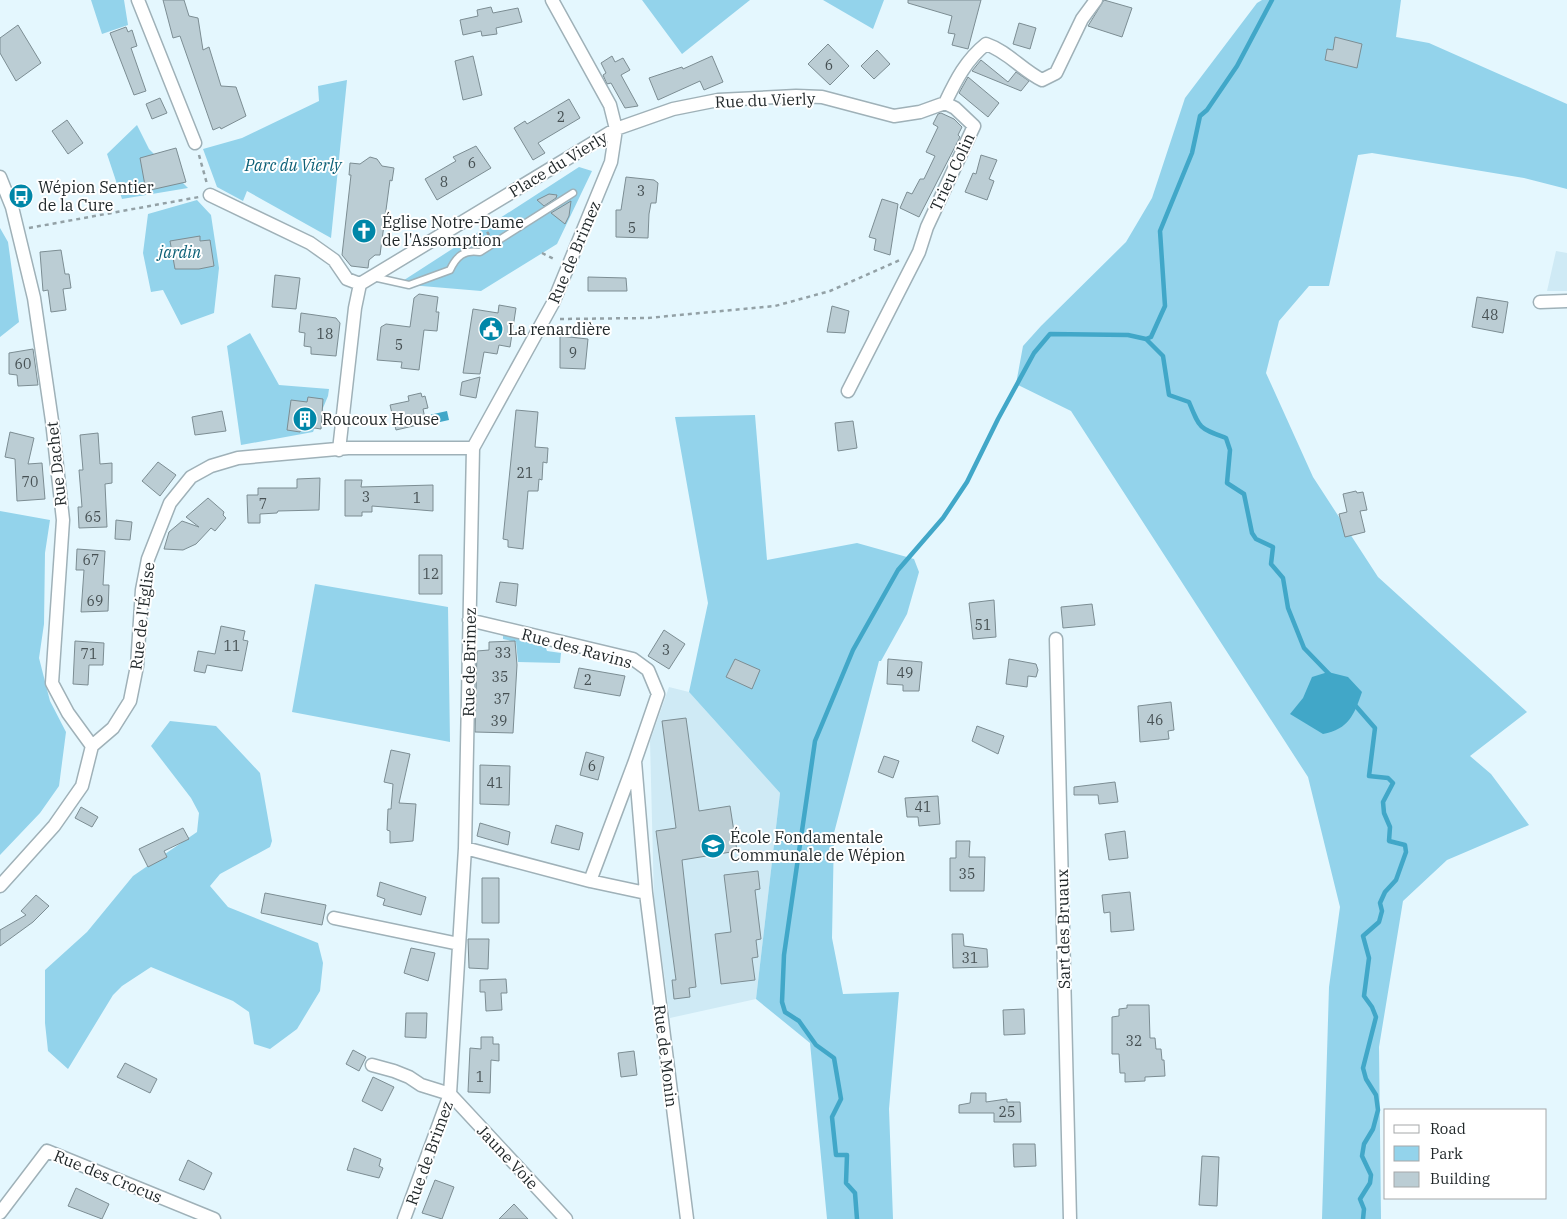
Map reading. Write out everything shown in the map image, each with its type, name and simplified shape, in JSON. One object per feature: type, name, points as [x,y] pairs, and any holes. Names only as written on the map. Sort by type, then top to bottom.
[{"type":"street","points":[[138,0],[195,143]]},
{"type":"street","points":[[552,0],[610,105],[616,129]]},
{"type":"street","points":[[945,103],[965,65],[986,44],[1000,48],[1028,73],[1042,80],[1056,73],[1082,19],[1096,0]]},
{"type":"street","name":"Rue du Vierly","points":[[616,129],[673,109],[718,100],[759,97],[822,97],[894,116],[920,112],[945,103]]},
{"type":"street","name":"Trieu Colin","points":[[848,391],[919,252],[927,227],[974,126],[956,108],[945,103]]},
{"type":"street","name":"Place du Vierly","points":[[360,284],[616,129]]},
{"type":"street","name":"Rue de Brimez","points":[[404,1219],[450,1094],[464,848],[473,448],[547,315],[585,229],[611,162],[616,129]]},
{"type":"street","name":"Rue Dachet","points":[[0,176],[12,207],[34,298],[52,421],[63,520],[52,683],[68,714],[92,746]]},
{"type":"street","points":[[210,195],[310,243],[334,260],[347,279],[360,284],[355,308],[339,450]]},
{"type":"street","points":[[1540,302],[1567,301]]},
{"type":"street","name":"Rue de l'Église","points":[[92,746],[113,728],[130,701],[137,666],[142,590],[148,559],[170,503],[191,477],[211,466],[238,458],[339,450],[473,448]]},
{"type":"street","name":"Rue des Ravins","points":[[469,620],[633,659],[648,670],[658,694],[635,761]]},
{"type":"street","name":"Sart des Bruaux","points":[[1056,639],[1070,1219]]},
{"type":"street","points":[[0,886],[54,826],[82,786],[92,746]]},
{"type":"street","points":[[590,881],[635,761]]},
{"type":"street","name":"Rue de Monin","points":[[635,761],[646,893],[687,1219]]},
{"type":"street","points":[[464,848],[590,881],[646,893]]},
{"type":"street","points":[[334,918],[459,944]]},
{"type":"street","points":[[372,1065],[394,1071],[409,1077],[421,1085],[450,1094]]},
{"type":"street","name":"Jaune Voie","points":[[450,1094],[566,1219]]},
{"type":"street","name":"Rue des Crocus","points":[[0,1212],[47,1150],[214,1219]]},
{"type":"lane","points":[[372,277],[409,285],[450,270],[455,260],[464,252],[480,252],[556,206],[572,193]]},
{"type":"path","points":[[18,230],[210,195],[195,143]]},
{"type":"path","points":[[483,225],[485,229]]},
{"type":"path","points":[[547,315],[567,320],[648,318],[775,306],[830,291],[919,252]]},
{"type":"shaded area","points":[[1556,251],[1567,253],[1567,291],[1547,291]]},
{"type":"shaded area","points":[[447,411],[449,420],[431,424],[429,415]]},
{"type":"shaded area","points":[[1328,672],[1348,677],[1362,692],[1353,714],[1345,725],[1332,732],[1323,734],[1290,714],[1303,698],[1312,677]]},
{"type":"shaded area","name":"École Fondamentale Communale de Wépion","points":[[669,687],[689,692],[780,793],[756,999],[670,1018],[654,900],[650,741]]},
{"type":"green space","points":[[91,0],[124,0],[128,25],[102,34]]},
{"type":"green space","points":[[642,0],[750,0],[682,54]]},
{"type":"green space","points":[[823,0],[884,0],[873,29]]},
{"type":"green space","points":[[1262,0],[1401,0],[1396,37],[1429,43],[1567,104],[1567,189],[1524,178],[1372,153],[1358,155],[1329,286],[1309,286],[1279,321],[1266,373],[1313,477],[1378,577],[1527,712],[1470,756],[1491,774],[1529,825],[1447,860],[1403,901],[1379,1047],[1381,1219],[1322,1219],[1329,987],[1340,907],[1308,777],[1071,411],[1016,384],[1023,346],[1126,242],[1152,198],[1185,98],[1257,3]]},
{"type":"green space","name":"Parc du Vierly","points":[[347,80],[331,238],[247,191],[243,201],[217,187],[203,149],[242,138],[319,101],[318,86]]},
{"type":"green space","points":[[137,125],[149,149],[188,188],[122,199],[107,154]]},
{"type":"green space","points":[[579,167],[592,171],[557,244],[481,291],[398,284]]},
{"type":"green space","name":"jardin","points":[[197,200],[211,215],[219,268],[214,313],[181,325],[163,290],[151,292],[143,253],[148,214]]},
{"type":"green space","points":[[0,228],[8,242],[19,322],[0,337]]},
{"type":"green space","points":[[250,333],[279,385],[329,389],[328,396],[313,432],[241,445],[227,346]]},
{"type":"green space","points":[[755,415],[767,560],[857,543],[914,559],[919,572],[907,614],[881,661],[879,661],[834,833],[832,938],[843,994],[899,992],[889,1109],[893,1219],[827,1219],[810,1043],[756,999],[780,793],[689,692],[708,603],[675,417]]},
{"type":"green space","points":[[0,511],[50,520],[45,553],[44,624],[39,658],[50,701],[66,732],[59,786],[40,813],[0,855]]},
{"type":"green space","points":[[315,584],[448,607],[450,742],[292,712]]},
{"type":"green space","points":[[503,635],[544,643],[547,651],[561,653],[560,663],[518,662],[516,642],[503,639]]},
{"type":"green space","points":[[170,721],[216,726],[260,773],[272,841],[270,847],[220,874],[210,886],[228,907],[318,943],[323,963],[320,991],[297,1029],[270,1049],[254,1044],[249,1012],[233,1001],[151,967],[122,986],[113,995],[68,1069],[48,1051],[45,1023],[45,970],[87,932],[133,876],[197,832],[199,813],[191,798],[151,746]]},
{"type":"building","points":[[163,0],[184,0],[189,16],[198,18],[203,50],[209,47],[221,86],[236,87],[246,116],[221,129],[220,127],[213,130],[180,36],[173,38]]},
{"type":"building","points":[[908,0],[981,0],[968,49],[952,45],[955,34],[948,33],[952,16],[908,3]]},
{"type":"building","points":[[1104,0],[1132,8],[1122,37],[1088,26]]},
{"type":"building","points":[[491,7],[493,13],[518,8],[522,22],[496,28],[497,34],[482,36],[481,31],[463,35],[460,20],[478,16],[477,10]]},
{"type":"building","points":[[1019,23],[1036,28],[1030,49],[1013,44]]},
{"type":"building","points":[[18,25],[41,63],[16,81],[0,53],[0,38]]},
{"type":"building","points":[[126,27],[128,32],[132,30],[137,46],[131,48],[146,91],[134,95],[110,33]]},
{"type":"building","points":[[1335,37],[1362,44],[1357,68],[1325,60],[1327,49],[1333,50]]},
{"type":"building","points":[[828,44],[849,66],[830,85],[808,64]]},
{"type":"building","points":[[877,50],[890,64],[874,79],[861,66]]},
{"type":"building","points":[[473,56],[482,95],[463,100],[455,61]]},
{"type":"building","points":[[612,56],[615,62],[623,58],[630,70],[621,75],[638,106],[625,108],[611,83],[607,84],[603,75],[606,73],[601,63]]},
{"type":"building","points":[[712,56],[723,82],[704,90],[700,81],[658,100],[649,78],[682,67],[683,69]]},
{"type":"building","points":[[981,60],[1008,82],[1016,72],[1029,81],[1021,91],[972,71]]},
{"type":"building","points":[[968,77],[999,103],[988,117],[959,93]]},
{"type":"building","points":[[160,98],[167,113],[152,119],[146,104]]},
{"type":"building","points":[[569,99],[580,118],[538,143],[545,153],[533,160],[514,128],[525,121],[527,124]]},
{"type":"building","points":[[941,113],[954,119],[962,127],[958,135],[960,137],[919,217],[900,208],[907,192],[912,194],[920,179],[924,179],[935,156],[926,152],[938,127],[933,124],[938,114]]},
{"type":"building","points":[[67,120],[83,143],[68,154],[52,131]]},
{"type":"building","points":[[476,146],[491,168],[437,200],[425,179],[456,161],[453,157]]},
{"type":"building","points":[[176,148],[186,182],[146,191],[140,158]]},
{"type":"building","points":[[981,155],[997,160],[989,179],[994,181],[987,200],[965,192],[973,173],[976,174]]},
{"type":"building","name":"Église Notre-Dame de l'Assomption","points":[[370,157],[377,159],[382,166],[394,168],[392,181],[390,180],[380,255],[375,255],[369,260],[368,268],[351,266],[342,255],[351,175],[349,175],[350,163],[360,164]]},
{"type":"building","points":[[626,177],[654,180],[658,183],[656,203],[651,203],[649,214],[648,238],[616,237],[616,210],[621,210]]},
{"type":"building","points":[[549,194],[557,195],[556,198],[544,206],[537,200]]},
{"type":"building","points":[[882,199],[898,204],[890,255],[874,250],[876,239],[869,237]]},
{"type":"building","points":[[571,201],[569,216],[565,224],[551,213]]},
{"type":"building","points":[[200,236],[200,241],[210,240],[214,266],[199,269],[175,269],[170,241]]},
{"type":"building","points":[[61,250],[65,274],[69,274],[71,288],[63,289],[66,310],[51,312],[48,290],[43,291],[40,252]]},
{"type":"building","points":[[275,275],[300,278],[296,309],[272,307]]},
{"type":"building","points":[[588,277],[626,278],[627,291],[588,291]]},
{"type":"building","points":[[419,294],[438,297],[436,312],[439,312],[437,331],[424,330],[419,370],[401,368],[402,362],[377,360],[381,327],[386,324],[410,327],[414,298]]},
{"type":"building","points":[[1477,297],[1508,302],[1503,333],[1472,327]]},
{"type":"building","name":"La renardière","points":[[499,305],[516,308],[510,347],[499,345],[497,354],[484,352],[480,374],[463,373],[473,309],[498,313]]},
{"type":"building","points":[[832,306],[849,311],[845,333],[827,332]]},
{"type":"building","points":[[301,313],[336,318],[340,323],[336,356],[311,354],[311,347],[304,346],[305,333],[299,332]]},
{"type":"building","points":[[560,336],[588,339],[585,369],[560,368]]},
{"type":"building","points":[[33,349],[38,385],[18,386],[17,375],[9,374],[9,353]]},
{"type":"building","points":[[480,377],[476,398],[460,395],[462,382]]},
{"type":"building","points":[[421,393],[422,397],[425,396],[428,408],[423,409],[426,423],[396,430],[390,405],[409,401],[408,396]]},
{"type":"building","name":"Roucoux House","points":[[308,397],[323,399],[321,429],[301,426],[300,432],[287,430],[291,400],[307,402]]},
{"type":"building","points":[[516,410],[538,412],[535,447],[548,448],[547,463],[543,462],[542,480],[539,479],[538,491],[528,491],[523,549],[508,547],[508,540],[503,539]]},
{"type":"building","points":[[222,411],[226,431],[195,435],[192,417]]},
{"type":"building","points":[[853,421],[857,448],[838,451],[835,423]]},
{"type":"building","points":[[10,432],[34,438],[28,464],[42,463],[45,499],[17,501],[15,459],[5,457]]},
{"type":"building","points":[[98,433],[100,464],[112,463],[112,483],[105,484],[107,527],[79,528],[78,507],[82,507],[79,470],[83,470],[80,435]]},
{"type":"building","points":[[158,462],[176,475],[160,496],[142,481]]},
{"type":"building","points":[[320,478],[319,510],[278,511],[277,513],[260,514],[260,523],[248,523],[247,495],[258,495],[258,488],[297,488],[297,479]]},
{"type":"building","points":[[345,480],[362,480],[361,487],[433,485],[433,511],[372,506],[372,512],[362,512],[362,516],[345,516]]},
{"type":"building","points":[[1356,491],[1357,493],[1363,492],[1367,510],[1360,511],[1365,532],[1345,537],[1339,514],[1347,512],[1343,494]]},
{"type":"building","points":[[208,498],[224,512],[223,515],[226,518],[215,531],[211,528],[196,544],[183,550],[164,549],[169,532],[182,521],[199,527],[186,517]]},
{"type":"building","points":[[116,520],[132,522],[130,540],[115,539]]},
{"type":"building","points":[[77,549],[105,551],[103,585],[109,585],[108,611],[81,612],[84,570],[76,570]]},
{"type":"building","points":[[419,555],[442,555],[442,594],[419,594]]},
{"type":"building","points":[[500,582],[518,584],[516,606],[496,602]]},
{"type":"building","points":[[994,600],[996,637],[973,639],[969,603]]},
{"type":"building","points":[[1092,604],[1095,625],[1063,628],[1061,607]]},
{"type":"building","points":[[221,626],[245,631],[243,640],[248,641],[242,671],[207,665],[205,673],[194,671],[198,651],[215,654]]},
{"type":"building","points":[[664,630],[685,644],[669,669],[648,656]]},
{"type":"building","points":[[75,641],[104,643],[103,665],[89,665],[88,685],[73,684]]},
{"type":"building","points":[[515,641],[517,665],[513,733],[475,732],[477,651],[489,650],[489,642]]},
{"type":"building","points":[[735,659],[760,670],[752,689],[726,677]]},
{"type":"building","points":[[888,659],[922,662],[919,691],[903,691],[903,685],[887,684]]},
{"type":"building","points":[[1009,659],[1036,664],[1038,670],[1036,677],[1028,676],[1027,687],[1006,684]]},
{"type":"building","points":[[579,668],[625,676],[620,696],[574,688]]},
{"type":"building","points":[[1171,702],[1174,730],[1168,731],[1169,739],[1140,742],[1138,706]]},
{"type":"building","points":[[686,718],[699,811],[730,806],[737,851],[682,860],[696,987],[689,988],[690,997],[674,999],[672,980],[676,980],[656,831],[676,828],[662,721]]},
{"type":"building","points":[[977,726],[1004,736],[998,754],[972,741]]},
{"type":"building","points":[[391,750],[410,754],[399,803],[416,804],[413,841],[390,843],[390,831],[387,830],[388,809],[391,809],[393,784],[384,782]]},
{"type":"building","points":[[586,752],[604,757],[598,780],[580,775]]},
{"type":"building","points":[[884,756],[899,761],[893,778],[878,772]]},
{"type":"building","points":[[480,765],[510,766],[509,805],[480,804]]},
{"type":"building","points":[[1115,782],[1118,802],[1099,804],[1098,795],[1074,795],[1074,787]]},
{"type":"building","points":[[938,796],[940,824],[919,826],[918,817],[907,817],[905,798]]},
{"type":"building","points":[[81,807],[98,817],[92,827],[75,818]]},
{"type":"building","points":[[480,823],[510,832],[508,845],[477,836]]},
{"type":"building","points":[[556,825],[583,833],[579,850],[551,843]]},
{"type":"building","points":[[183,828],[189,839],[164,851],[167,857],[148,867],[139,849]]},
{"type":"building","points":[[1125,831],[1128,858],[1109,860],[1105,834]]},
{"type":"building","points":[[956,841],[970,841],[969,857],[985,857],[984,891],[950,891],[950,858],[956,858]]},
{"type":"building","points":[[758,871],[760,889],[755,890],[761,939],[756,940],[758,957],[752,958],[755,980],[721,984],[715,934],[731,932],[724,875]]},
{"type":"building","points":[[482,878],[499,878],[499,923],[482,923]]},
{"type":"building","points":[[380,882],[426,897],[421,915],[383,905],[385,899],[377,896]]},
{"type":"building","points":[[1130,892],[1134,930],[1111,932],[1110,912],[1104,913],[1102,895]]},
{"type":"building","points":[[265,893],[326,905],[322,925],[261,913]]},
{"type":"building","points":[[36,895],[49,906],[33,922],[0,946],[0,930],[26,915],[21,911]]},
{"type":"building","points":[[952,934],[963,934],[964,946],[987,949],[988,967],[953,968]]},
{"type":"building","points":[[468,939],[489,939],[488,969],[469,968]]},
{"type":"building","points":[[411,948],[435,953],[428,981],[404,973]]},
{"type":"building","points":[[506,979],[507,993],[501,993],[502,1010],[486,1011],[485,992],[480,992],[480,980]]},
{"type":"building","points":[[1127,1005],[1149,1005],[1150,1038],[1155,1038],[1156,1049],[1161,1049],[1165,1076],[1145,1077],[1145,1081],[1125,1082],[1125,1073],[1120,1073],[1119,1054],[1112,1054],[1112,1017],[1119,1016],[1119,1009],[1127,1008]]},
{"type":"building","points":[[1024,1009],[1025,1034],[1004,1035],[1003,1010]]},
{"type":"building","points":[[406,1013],[427,1013],[426,1038],[405,1037]]},
{"type":"building","points":[[481,1037],[493,1037],[493,1044],[499,1044],[499,1061],[491,1060],[490,1093],[468,1092],[470,1048],[481,1049]]},
{"type":"building","points":[[353,1050],[366,1057],[359,1071],[346,1064]]},
{"type":"building","points":[[634,1051],[637,1075],[621,1077],[618,1053]]},
{"type":"building","points":[[125,1063],[157,1079],[150,1093],[117,1077]]},
{"type":"building","points":[[373,1077],[394,1087],[382,1111],[362,1101]]},
{"type":"building","points":[[971,1093],[986,1093],[986,1102],[1007,1099],[1007,1102],[1020,1102],[1021,1122],[994,1122],[994,1113],[959,1113],[959,1105],[970,1103]]},
{"type":"building","points":[[1013,1144],[1035,1144],[1036,1166],[1014,1167]]},
{"type":"building","points":[[354,1148],[381,1159],[379,1166],[383,1168],[379,1178],[347,1170]]},
{"type":"building","points":[[1202,1156],[1219,1157],[1217,1206],[1199,1205]]},
{"type":"building","points":[[188,1160],[212,1173],[204,1190],[179,1180]]},
{"type":"building","points":[[435,1180],[454,1187],[442,1219],[422,1213]]},
{"type":"building","points":[[76,1188],[109,1204],[102,1219],[68,1206]]},
{"type":"building","points":[[514,1204],[528,1219],[499,1219]]},
{"type":"waterway","points":[[1272,0],[1237,66],[1207,110],[1200,116],[1192,153],[1160,231],[1165,306],[1151,337],[1146,339],[1163,356],[1169,395],[1189,402],[1198,423],[1210,432],[1226,438],[1230,450],[1227,483],[1244,494],[1252,533],[1256,539],[1273,547],[1271,564],[1283,578],[1288,608],[1304,648],[1332,677]]},
{"type":"waterway","points":[[857,1219],[855,1193],[846,1183],[847,1155],[836,1155],[832,1117],[841,1099],[834,1058],[816,1045],[799,1021],[785,1012],[782,1002],[784,955],[815,741],[853,650],[898,570],[943,518],[967,482],[998,419],[1034,353],[1050,334],[1128,335],[1146,339]]},
{"type":"waterway","points":[[1354,704],[1375,728],[1369,776],[1388,778],[1393,783],[1383,802],[1384,813],[1390,827],[1389,841],[1405,845],[1406,852],[1396,880],[1385,892],[1380,903],[1382,911],[1379,922],[1363,936],[1369,958],[1364,996],[1376,1017],[1363,1068],[1366,1079],[1376,1095],[1378,1110],[1373,1129],[1364,1144],[1362,1156],[1371,1175],[1370,1183],[1360,1199],[1364,1209],[1363,1219]]},
{"type":"place","name":"Wépion Sentier de la Cure","points":[[21,196]]},
{"type":"place","name":"Église Notre-Dame de l'Assomption","points":[[364,231]]},
{"type":"place","name":"La renardière","points":[[491,329]]},
{"type":"place","name":"Roucoux House","points":[[305,419]]},
{"type":"place","name":"École Fondamentale Communale de Wépion","points":[[713,846]]}]
